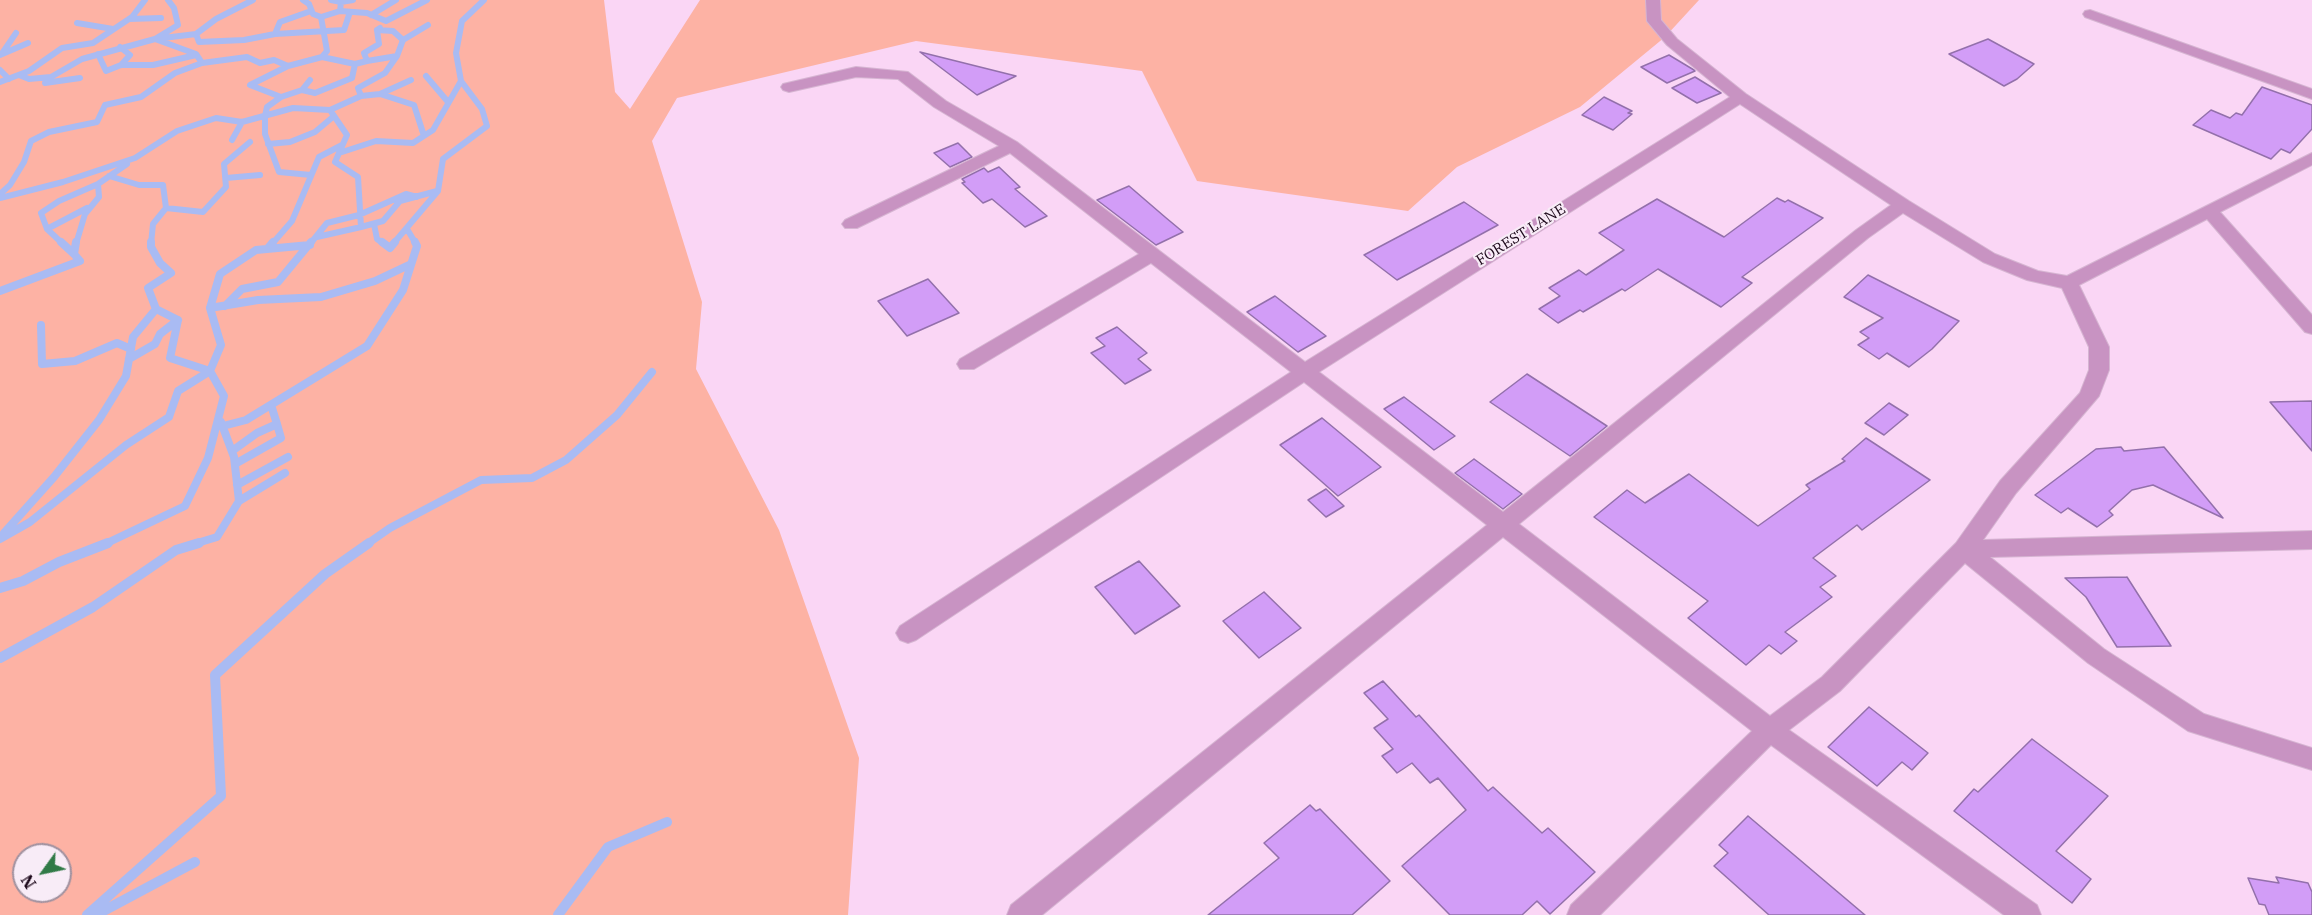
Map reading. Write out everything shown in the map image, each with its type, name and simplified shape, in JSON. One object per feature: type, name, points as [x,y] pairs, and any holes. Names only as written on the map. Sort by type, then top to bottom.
[{"type":"street","points":[[1653,0],[1654,21],[1672,42],[1740,97],[1903,205],[2008,268],[2069,284],[2312,158]]},
{"type":"street","points":[[2090,14],[2312,94]]},
{"type":"street","points":[[789,87],[856,72],[902,75],[940,104],[1011,147],[1770,730],[2026,915]]},
{"type":"street","name":"FOREST LANE","points":[[908,633],[1303,373],[1740,97]]},
{"type":"street","points":[[851,224],[1011,147]]},
{"type":"street","points":[[1021,915],[1862,234],[1903,205]]},
{"type":"street","points":[[2210,212],[2312,327]]},
{"type":"street","points":[[967,364],[1150,255]]},
{"type":"street","points":[[1581,915],[1770,730],[1831,684],[1964,549],[2008,487],[2089,396],[2099,370],[2099,347],[2069,284]]},
{"type":"street","points":[[1964,549],[2312,540]]},
{"type":"street","points":[[1964,549],[2096,656],[2197,723],[2312,759]]},
{"type":"shaded area","points":[[0,0],[604,0],[615,92],[630,109],[700,0],[1699,0],[1665,37],[1580,107],[1457,167],[1408,211],[1197,181],[1142,71],[916,41],[677,98],[652,141],[702,302],[696,369],[779,530],[859,758],[848,915],[0,915]]},
{"type":"building","points":[[1988,39],[2034,64],[2017,79],[2004,86],[1949,54]]},
{"type":"building","points":[[920,52],[1016,76],[977,95]]},
{"type":"building","points":[[1669,55],[1695,71],[1667,83],[1641,67]]},
{"type":"building","points":[[1695,77],[1721,93],[1697,103],[1672,88]]},
{"type":"building","points":[[2262,87],[2312,105],[2312,129],[2290,153],[2281,149],[2271,159],[2193,125],[2211,110],[2230,118],[2236,113],[2242,115]]},
{"type":"building","points":[[1604,97],[1632,111],[1628,113],[1632,114],[1613,130],[1582,115]]},
{"type":"building","points":[[958,143],[972,157],[950,167],[934,153]]},
{"type":"building","points":[[999,167],[1020,187],[1015,189],[1047,216],[1025,227],[992,199],[983,203],[962,183],[965,182],[962,179],[984,168],[988,172]]},
{"type":"building","points":[[1129,186],[1183,232],[1156,245],[1097,200]]},
{"type":"building","points":[[1777,198],[1785,202],[1788,200],[1823,218],[1742,277],[1752,283],[1721,307],[1658,269],[1625,291],[1622,289],[1583,312],[1580,310],[1558,323],[1539,309],[1560,296],[1549,288],[1579,270],[1586,275],[1624,250],[1599,233],[1657,199],[1724,237]]},
{"type":"building","points":[[1464,202],[1498,225],[1397,280],[1364,255]]},
{"type":"building","points":[[1868,275],[1959,321],[1932,349],[1909,367],[1887,353],[1879,359],[1858,345],[1869,338],[1860,332],[1883,318],[1844,297]]},
{"type":"building","points":[[928,279],[959,313],[907,336],[878,301]]},
{"type":"building","points":[[1275,296],[1326,336],[1298,352],[1247,312]]},
{"type":"building","points":[[1117,327],[1147,353],[1138,359],[1151,370],[1125,384],[1091,353],[1105,346],[1096,338]]},
{"type":"building","points":[[1527,374],[1607,426],[1570,456],[1490,402]]},
{"type":"building","points":[[1404,397],[1455,436],[1434,450],[1384,409]]},
{"type":"building","points":[[2312,401],[2312,451],[2270,402]]},
{"type":"building","points":[[1889,403],[1908,415],[1884,435],[1865,423]]},
{"type":"building","points":[[1322,418],[1381,467],[1338,496],[1280,445]]},
{"type":"building","points":[[1866,438],[1930,480],[1862,530],[1857,525],[1813,558],[1836,576],[1820,587],[1832,597],[1785,632],[1797,641],[1781,654],[1769,645],[1746,665],[1688,618],[1708,601],[1594,517],[1627,490],[1645,503],[1689,474],[1758,526],[1810,489],[1806,485],[1845,461],[1842,459]]},
{"type":"building","points":[[2121,447],[2124,451],[2164,447],[2223,518],[2153,485],[2132,490],[2109,511],[2113,515],[2097,527],[2068,508],[2061,513],[2035,495],[2096,449]]},
{"type":"building","points":[[1474,459],[1522,494],[1503,509],[1455,473]]},
{"type":"building","points":[[1326,489],[1344,506],[1326,517],[1308,500]]},
{"type":"building","points":[[1139,561],[1180,606],[1135,634],[1095,587]]},
{"type":"building","points":[[2127,577],[2171,646],[2117,647],[2086,597],[2065,578]]},
{"type":"building","points":[[1264,592],[1301,628],[1259,658],[1223,621]]},
{"type":"building","points":[[1383,681],[1416,717],[1419,715],[1488,791],[1493,787],[1542,833],[1548,828],[1595,872],[1550,914],[1537,901],[1522,915],[1450,915],[1402,866],[1466,810],[1438,778],[1430,783],[1412,763],[1397,773],[1382,756],[1393,749],[1374,728],[1388,719],[1364,693]]},
{"type":"building","points":[[1869,707],[1928,753],[1912,770],[1902,762],[1877,786],[1828,747]]},
{"type":"building","points":[[2032,739],[2108,796],[2056,851],[2091,879],[2072,903],[1954,811],[1974,789],[1978,792]]},
{"type":"building","points":[[1310,805],[1316,811],[1320,809],[1390,881],[1352,915],[1208,915],[1279,858],[1264,843]]},
{"type":"building","points":[[1748,816],[1865,915],[1769,915],[1714,866],[1728,853],[1719,845]]},
{"type":"building","points":[[2276,877],[2308,883],[2312,892],[2312,915],[2269,915],[2265,905],[2259,904],[2248,878],[2279,883]]},
{"type":"waterway","points":[[129,19],[145,0]]},
{"type":"waterway","points":[[155,39],[178,25],[174,8],[168,0]]},
{"type":"waterway","points":[[196,34],[216,19],[253,0]]},
{"type":"waterway","points":[[303,0],[309,4],[313,14],[321,17]]},
{"type":"waterway","points":[[331,0],[341,2]]},
{"type":"waterway","points":[[341,2],[353,0]]},
{"type":"waterway","points":[[371,15],[396,0]]},
{"type":"waterway","points":[[371,15],[386,21],[427,0]]},
{"type":"waterway","points":[[461,81],[456,53],[462,21],[484,0]]},
{"type":"waterway","points":[[340,11],[341,2]]},
{"type":"waterway","points":[[275,34],[280,22],[311,11]]},
{"type":"waterway","points":[[321,17],[340,11]]},
{"type":"waterway","points":[[340,11],[371,15]]},
{"type":"waterway","points":[[324,31],[344,30],[350,12]]},
{"type":"waterway","points":[[321,17],[324,31]]},
{"type":"waterway","points":[[129,19],[161,18]]},
{"type":"waterway","points":[[9,79],[29,71],[62,48],[93,43],[129,19]]},
{"type":"waterway","points":[[77,23],[113,29]]},
{"type":"waterway","points":[[403,40],[428,25]]},
{"type":"waterway","points":[[367,61],[364,53],[379,44],[377,30]]},
{"type":"waterway","points":[[377,30],[393,31],[403,40]]},
{"type":"waterway","points":[[275,34],[324,31]]},
{"type":"waterway","points":[[322,57],[327,51],[324,31]]},
{"type":"waterway","points":[[3,52],[16,33]]},
{"type":"waterway","points":[[155,39],[196,34]]},
{"type":"waterway","points":[[196,34],[199,42],[244,40],[275,34]]},
{"type":"waterway","points":[[121,48],[155,39]]},
{"type":"waterway","points":[[155,39],[196,54],[202,63]]},
{"type":"waterway","points":[[397,56],[403,40]]},
{"type":"waterway","points":[[0,55],[28,43]]},
{"type":"waterway","points":[[98,55],[121,48]]},
{"type":"waterway","points":[[121,48],[130,55],[121,65]]},
{"type":"waterway","points":[[19,75],[29,79],[51,77],[82,59],[98,55]]},
{"type":"waterway","points":[[98,55],[106,71],[121,65]]},
{"type":"waterway","points":[[121,65],[153,65],[196,55]]},
{"type":"waterway","points":[[361,96],[358,88],[385,73],[397,56]]},
{"type":"waterway","points":[[367,61],[397,56]]},
{"type":"waterway","points":[[202,63],[247,57],[260,63],[274,60],[288,66]]},
{"type":"waterway","points":[[288,66],[322,57]]},
{"type":"waterway","points":[[322,57],[355,64]]},
{"type":"waterway","points":[[355,64],[367,61]]},
{"type":"waterway","points":[[0,194],[10,185],[24,162],[31,141],[49,132],[97,122],[105,105],[141,97],[175,73],[202,63]]},
{"type":"waterway","points":[[302,90],[315,93],[352,78],[355,64]]},
{"type":"waterway","points":[[281,97],[250,85],[288,66]]},
{"type":"waterway","points":[[0,70],[9,79]]},
{"type":"waterway","points":[[426,76],[448,102]]},
{"type":"waterway","points":[[45,83],[80,78]]},
{"type":"waterway","points":[[0,82],[9,79]]},
{"type":"waterway","points":[[302,90],[310,80]]},
{"type":"waterway","points":[[380,94],[411,80]]},
{"type":"waterway","points":[[393,244],[438,191],[443,159],[487,126],[482,109],[461,81]]},
{"type":"waterway","points":[[424,136],[433,130],[461,81]]},
{"type":"waterway","points":[[281,97],[302,90]]},
{"type":"waterway","points":[[361,96],[380,94]]},
{"type":"waterway","points":[[380,94],[414,105],[424,136]]},
{"type":"waterway","points":[[330,110],[361,96]]},
{"type":"waterway","points":[[265,116],[267,107],[281,97]]},
{"type":"waterway","points":[[265,116],[293,108],[330,110]]},
{"type":"waterway","points":[[330,110],[347,135],[339,153]]},
{"type":"waterway","points":[[242,122],[265,116]]},
{"type":"waterway","points":[[265,116],[265,134],[269,144]]},
{"type":"waterway","points":[[269,144],[290,142],[315,132],[334,116]]},
{"type":"waterway","points":[[0,198],[63,182],[135,158],[177,131],[216,118],[242,122]]},
{"type":"waterway","points":[[232,140],[242,122]]},
{"type":"waterway","points":[[339,153],[376,141],[413,143],[424,136]]},
{"type":"waterway","points":[[166,208],[203,212],[226,187],[224,164],[250,142]]},
{"type":"waterway","points":[[269,144],[279,172],[311,175]]},
{"type":"waterway","points":[[272,244],[292,221],[319,157],[342,145]]},
{"type":"waterway","points":[[339,153],[335,162],[358,177],[360,214]]},
{"type":"waterway","points":[[109,176],[127,164]]},
{"type":"waterway","points":[[226,178],[260,175]]},
{"type":"waterway","points":[[98,184],[109,176]]},
{"type":"waterway","points":[[109,176],[139,185],[163,185],[166,208]]},
{"type":"waterway","points":[[47,229],[41,213],[59,201],[98,184]]},
{"type":"waterway","points":[[76,244],[85,214],[99,197],[98,184]]},
{"type":"waterway","points":[[416,197],[437,191]]},
{"type":"waterway","points":[[360,214],[406,194],[416,197]]},
{"type":"waterway","points":[[361,227],[383,221],[400,201],[416,197]]},
{"type":"waterway","points":[[47,229],[87,208]]},
{"type":"waterway","points":[[151,244],[153,224],[166,208]]},
{"type":"waterway","points":[[310,244],[327,223],[360,214]]},
{"type":"waterway","points":[[360,214],[361,227]]},
{"type":"waterway","points":[[374,224],[377,239],[384,244]]},
{"type":"waterway","points":[[317,237],[361,227]]},
{"type":"waterway","points":[[47,229],[63,244]]},
{"type":"waterway","points":[[407,229],[416,244]]},
{"type":"waterway","points":[[61,242],[74,254]]},
{"type":"waterway","points":[[74,254],[76,242]]},
{"type":"waterway","points":[[268,248],[273,242]]},
{"type":"waterway","points":[[308,245],[311,242]]},
{"type":"waterway","points":[[382,242],[390,248],[395,242]]},
{"type":"waterway","points":[[151,244],[160,263],[171,273],[148,288],[156,309]]},
{"type":"waterway","points":[[223,426],[246,420],[367,346],[403,290],[416,244]]},
{"type":"waterway","points":[[210,308],[220,274],[256,250],[308,245]]},
{"type":"waterway","points":[[226,305],[242,289],[278,282],[308,245]]},
{"type":"waterway","points":[[0,291],[80,261],[74,254]]},
{"type":"waterway","points":[[226,305],[258,300],[321,297],[375,281],[411,264]]},
{"type":"waterway","points":[[210,308],[226,305]]},
{"type":"waterway","points":[[210,308],[221,345],[210,371]]},
{"type":"waterway","points":[[131,349],[133,337],[156,309]]},
{"type":"waterway","points":[[156,309],[178,320]]},
{"type":"waterway","points":[[129,359],[155,344],[160,334],[178,320]]},
{"type":"waterway","points":[[178,320],[170,358],[210,371]]},
{"type":"waterway","points":[[41,325],[42,364],[75,361],[117,343],[131,349]]},
{"type":"waterway","points":[[129,359],[131,349]]},
{"type":"waterway","points":[[4,533],[54,477],[99,420],[126,376],[129,359]]},
{"type":"waterway","points":[[0,539],[30,522],[126,445],[169,417],[178,391],[210,371]]},
{"type":"waterway","points":[[105,544],[185,506],[208,458],[224,396],[210,371]]},
{"type":"waterway","points":[[367,544],[390,528],[481,480],[532,478],[566,460],[617,415],[652,372]]},
{"type":"waterway","points":[[271,405],[277,424]]},
{"type":"waterway","points":[[221,422],[234,457],[237,485]]},
{"type":"waterway","points":[[232,451],[257,433],[277,424]]},
{"type":"waterway","points":[[235,464],[281,438],[277,424]]},
{"type":"waterway","points":[[237,485],[288,457]]},
{"type":"waterway","points":[[239,501],[285,473]]},
{"type":"waterway","points":[[237,485],[239,501]]},
{"type":"waterway","points":[[194,544],[217,537],[239,501]]},
{"type":"waterway","points":[[0,588],[23,581],[59,562],[108,543]]},
{"type":"waterway","points":[[0,658],[93,607],[176,550],[199,543]]},
{"type":"waterway","points":[[87,915],[221,796],[215,675],[325,574],[369,543]]},
{"type":"waterway","points":[[558,915],[608,847],[667,822]]},
{"type":"waterway","points":[[96,915],[195,862]]}]
